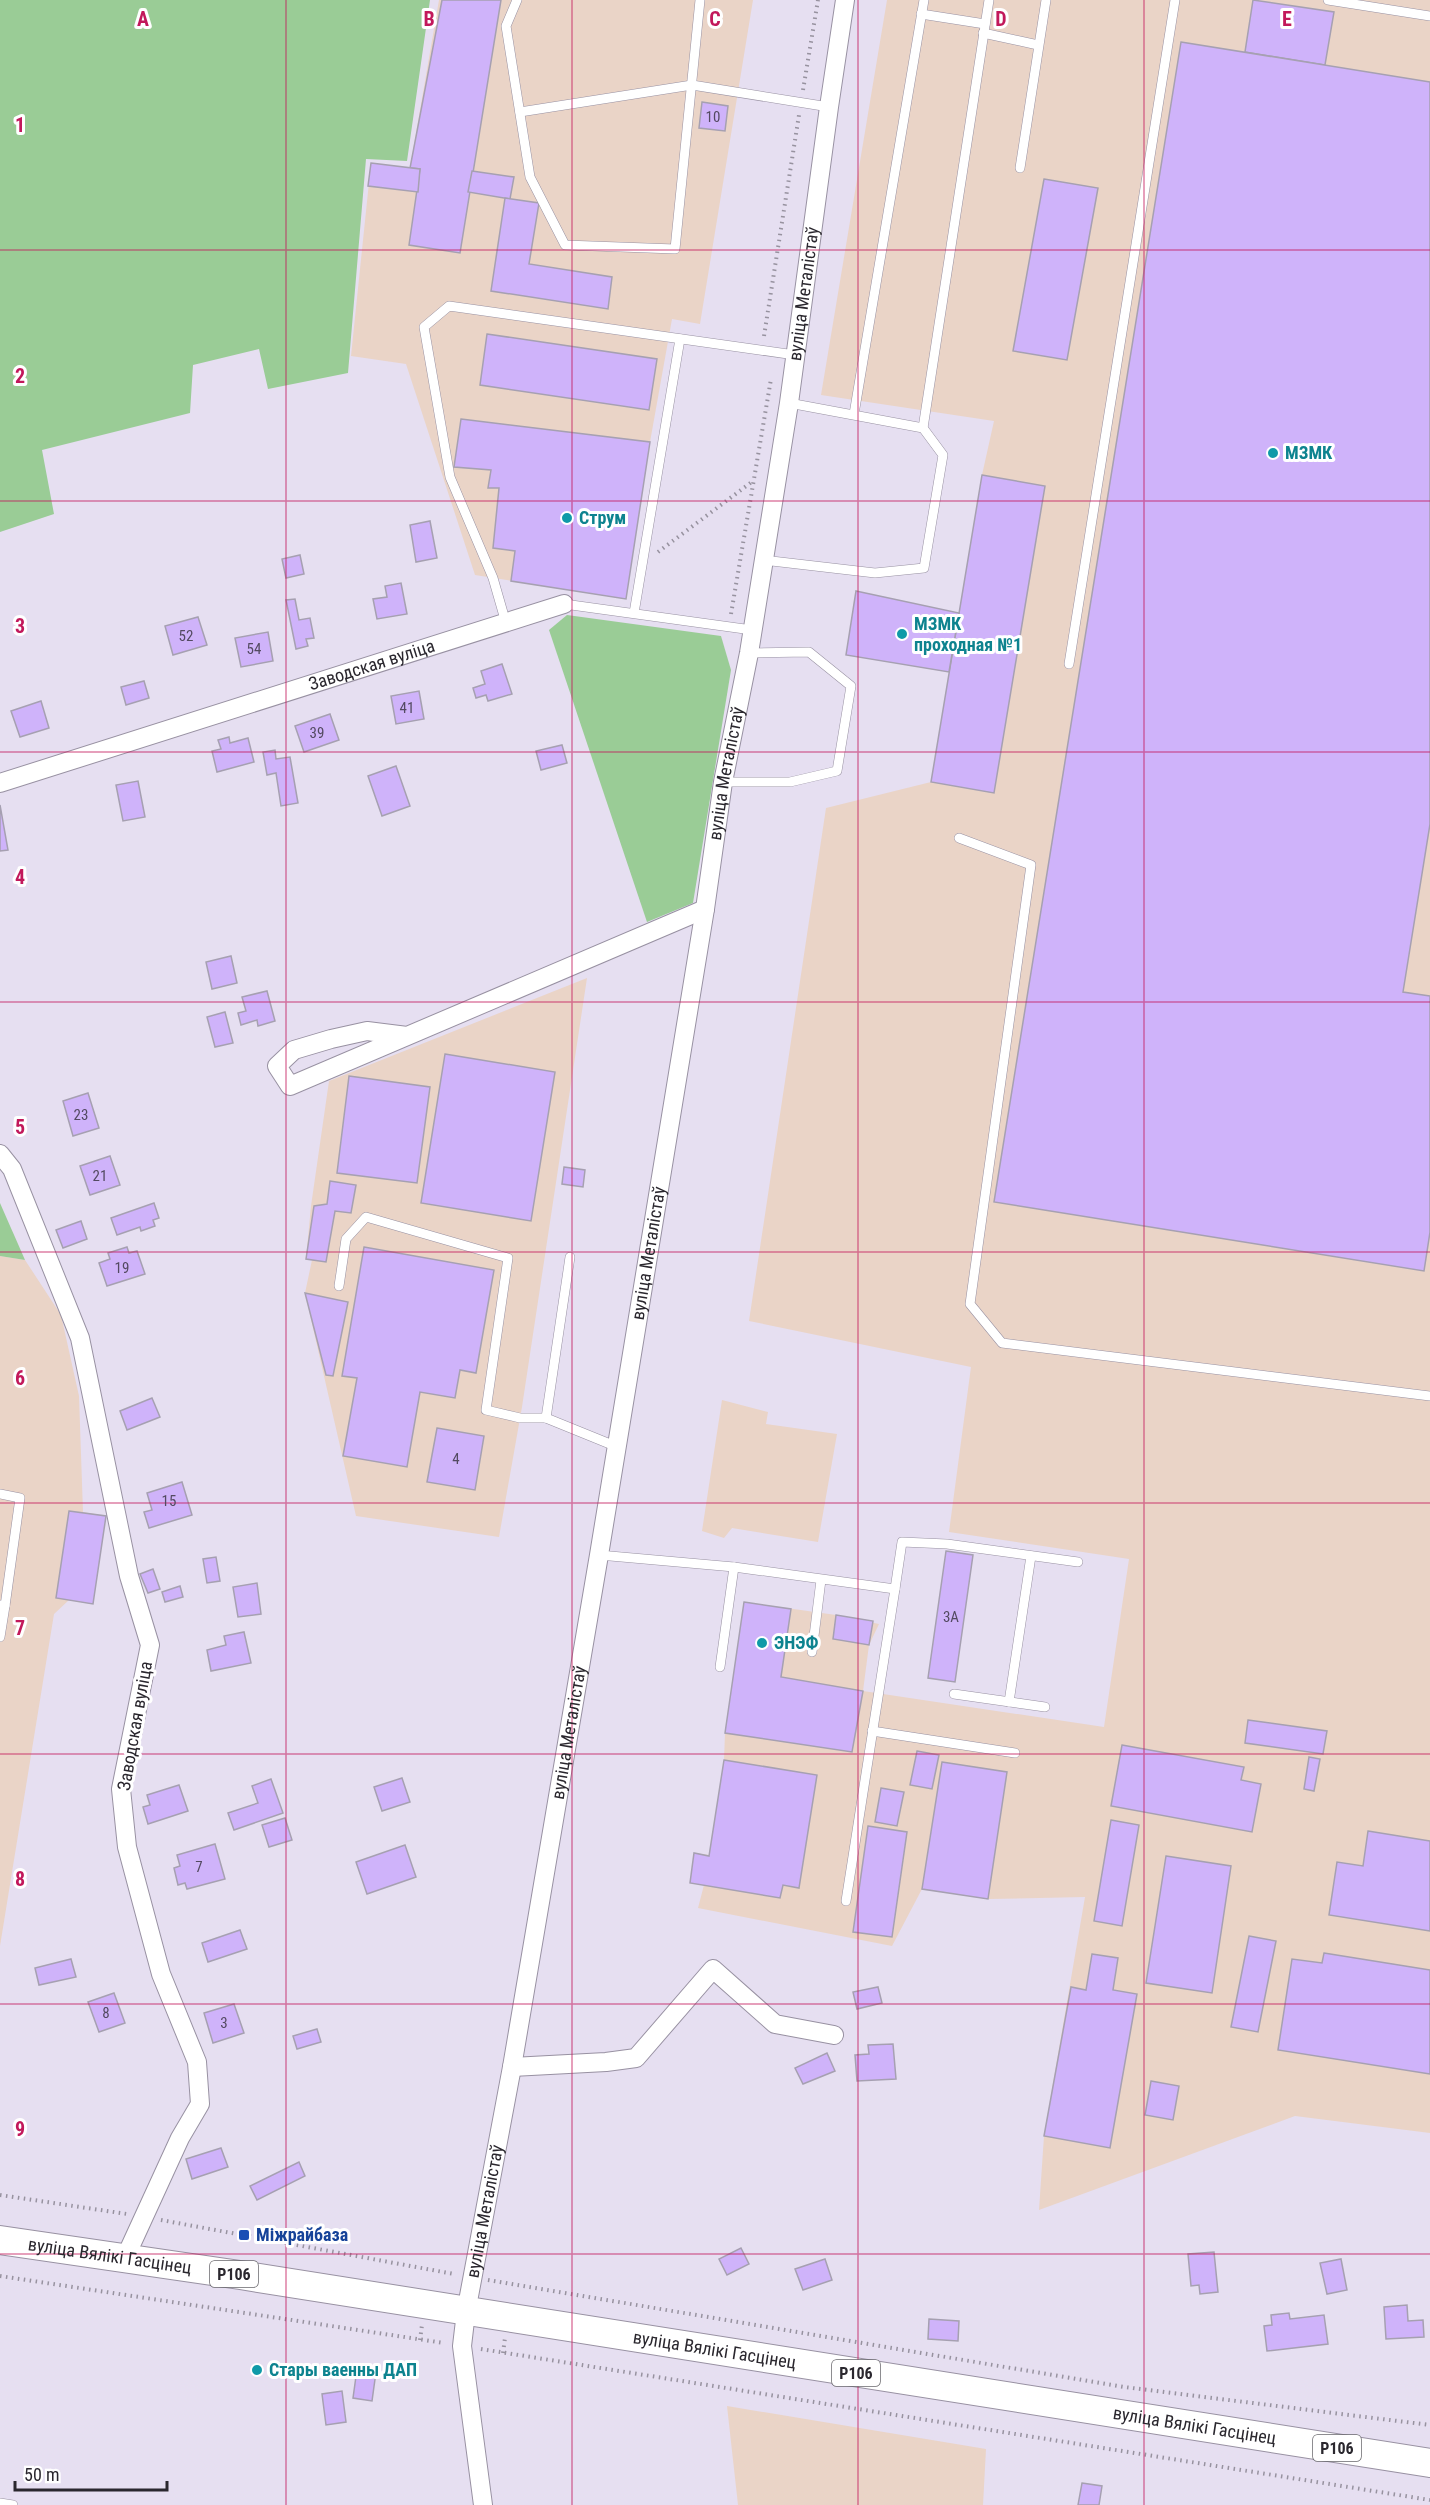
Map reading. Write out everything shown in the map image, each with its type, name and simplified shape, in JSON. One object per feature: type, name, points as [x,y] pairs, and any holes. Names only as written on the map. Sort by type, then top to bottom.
[{"type":"main road","name":"вуліца Вялікі Гасцінец","points":[[0,2240],[1430,2463]]},
{"type":"street","name":"вуліца Металістаў","points":[[483,2505],[462,2346],[466,2312],[512,2067],[705,909],[723,782],[749,653],[789,403],[845,0]]},
{"type":"street","name":"Заводская вуліца","points":[[0,783],[564,604]]},
{"type":"street","points":[[407,1036],[367,1032],[331,1039],[294,1050],[277,1066],[290,1086],[705,909]]},
{"type":"street","name":"Заводская вуліца","points":[[0,1154],[12,1169],[80,1338],[129,1576],[150,1645],[121,1789],[127,1847],[161,1974],[197,2062],[200,2104],[180,2138],[125,2258]]},
{"type":"street","points":[[512,2067],[606,2062],[636,2058],[712,1969],[775,2024],[834,2035]]},
{"type":"lane","points":[[517,0],[506,26],[530,177],[565,245],[675,249],[700,0]]},
{"type":"lane","points":[[854,414],[924,0]]},
{"type":"lane","points":[[923,428],[989,0]]},
{"type":"lane","points":[[1020,168],[1046,0]]},
{"type":"lane","points":[[1069,664],[1175,0]]},
{"type":"lane","points":[[1328,0],[1430,16]]},
{"type":"lane","points":[[921,14],[984,28],[1038,45]]},
{"type":"lane","points":[[520,112],[692,85],[829,107]]},
{"type":"lane","points":[[506,623],[493,578],[450,477],[423,327],[449,306],[795,355]]},
{"type":"lane","points":[[634,614],[680,339]]},
{"type":"lane","points":[[763,560],[875,573],[924,568],[943,455],[923,428],[789,403]]},
{"type":"lane","name":"Заводская вуліца","points":[[564,604],[752,630]]},
{"type":"lane","points":[[723,782],[790,782],[837,771],[851,686],[809,652],[749,653]]},
{"type":"lane","points":[[959,838],[1031,866],[970,1304],[1002,1343],[1430,1396]]},
{"type":"lane","points":[[339,1287],[346,1239],[366,1217],[507,1258],[486,1410],[520,1418],[546,1419],[615,1446]]},
{"type":"lane","points":[[546,1419],[570,1257]]},
{"type":"lane","points":[[0,1494],[20,1498],[2,1606],[0,1636]]},
{"type":"lane","points":[[846,1901],[902,1542],[947,1544],[1078,1562]]},
{"type":"lane","points":[[599,1554],[734,1567],[895,1589]]},
{"type":"lane","points":[[1009,1702],[1031,1556]]},
{"type":"lane","points":[[720,1667],[734,1567]]},
{"type":"lane","points":[[812,1652],[821,1580]]},
{"type":"lane","points":[[954,1694],[1045,1707]]},
{"type":"lane","points":[[872,1731],[1015,1753]]},
{"type":"lane","points":[[0,2503],[12,2505]]},
{"type":"path","points":[[729,626],[776,352],[764,337],[818,0]]},
{"type":"path","points":[[643,564],[754,480]]},
{"type":"path","points":[[0,2195],[142,2217],[472,2277],[1124,2386],[1430,2425]]},
{"type":"path","points":[[0,2277],[462,2346],[1430,2500]]},
{"type":"shaded area","points":[[439,0],[753,0],[700,324],[672,319],[626,599],[475,575],[406,364],[351,356],[371,163],[410,168]]},
{"type":"shaded area","points":[[887,0],[1430,0],[1430,2133],[1295,2116],[1039,2210],[1044,2136],[1085,1897],[988,1899],[922,1889],[892,1946],[698,1908],[704,1885],[690,1883],[694,1853],[709,1855],[724,1760],[725,1733],[744,1602],[836,1615],[879,1624],[869,1645],[863,1691],[1104,1727],[1129,1559],[949,1532],[971,1367],[749,1321],[826,808],[931,782],[982,475],[994,421],[821,395]]},
{"type":"shaded area","points":[[587,978],[522,1407],[499,1537],[356,1516],[305,1293],[312,1260],[306,1259],[311,1206],[329,1081]]},
{"type":"shaded area","points":[[0,1256],[25,1260],[61,1315],[79,1396],[83,1512],[106,1516],[93,1604],[69,1600],[54,1614],[0,1946]]},
{"type":"shaded area","points":[[722,1400],[768,1412],[766,1424],[837,1434],[818,1542],[732,1528],[724,1538],[702,1531]]},
{"type":"shaded area","points":[[727,2406],[986,2449],[983,2505],[738,2505]]},
{"type":"green space","points":[[0,0],[430,0],[407,161],[366,159],[348,373],[268,389],[259,349],[193,365],[190,413],[42,450],[54,514],[0,532]]},
{"type":"green space","points":[[567,615],[721,636],[731,670],[693,903],[647,922],[549,630]]},
{"type":"green space","points":[[0,1203],[25,1260],[0,1256]]},
{"type":"building","points":[[442,0],[501,0],[460,253],[409,245],[420,169],[410,168]]},
{"type":"building","points":[[1253,0],[1334,12],[1325,65],[1245,52]]},
{"type":"building","name":"МЗМК","points":[[1181,42],[1430,82],[1430,824],[1403,992],[1430,996],[1430,1232],[1424,1271],[994,1202]]},
{"type":"building","points":[[702,102],[728,106],[725,131],[699,128]]},
{"type":"building","points":[[371,163],[420,169],[418,192],[368,186]]},
{"type":"building","points":[[472,171],[514,177],[510,199],[468,192]]},
{"type":"building","points":[[1044,179],[1098,188],[1067,360],[1013,351]]},
{"type":"building","points":[[505,198],[539,203],[529,264],[612,277],[608,309],[491,291]]},
{"type":"building","points":[[487,334],[657,359],[649,410],[480,385]]},
{"type":"building","name":"Струм","points":[[461,419],[650,442],[626,599],[511,581],[515,551],[493,548],[499,488],[488,488],[491,470],[454,467]]},
{"type":"building","points":[[982,475],[1045,486],[994,793],[931,782]]},
{"type":"building","points":[[430,521],[437,558],[416,562],[410,525]]},
{"type":"building","points":[[300,555],[304,574],[286,578],[282,559]]},
{"type":"building","points":[[401,583],[407,614],[377,619],[373,599],[387,597],[385,586]]},
{"type":"building","name":"МЗМК проходная №1","points":[[856,591],[959,613],[949,672],[846,655]]},
{"type":"building","points":[[295,599],[299,620],[310,618],[314,638],[306,639],[308,646],[296,649],[286,600]]},
{"type":"building","points":[[198,617],[207,645],[173,655],[165,626]]},
{"type":"building","points":[[268,632],[273,661],[241,667],[235,638]]},
{"type":"building","points":[[502,664],[512,694],[488,701],[486,695],[476,698],[473,688],[485,684],[481,671]]},
{"type":"building","points":[[144,681],[149,698],[126,705],[121,687]]},
{"type":"building","points":[[419,691],[424,719],[396,724],[391,696]]},
{"type":"building","points":[[41,701],[49,728],[20,737],[11,711]]},
{"type":"building","points":[[330,714],[339,740],[304,752],[295,726]]},
{"type":"building","points":[[229,737],[230,743],[248,738],[254,762],[217,772],[212,751],[221,749],[218,740]]},
{"type":"building","points":[[562,745],[567,763],[541,770],[536,751]]},
{"type":"building","points":[[275,750],[276,759],[290,757],[298,803],[281,806],[276,773],[267,775],[263,752]]},
{"type":"building","points":[[396,766],[410,806],[382,816],[368,776]]},
{"type":"building","points":[[138,781],[145,817],[123,821],[116,785]]},
{"type":"building","points":[[0,805],[8,850],[0,851]]},
{"type":"building","points":[[231,956],[237,983],[212,989],[206,962]]},
{"type":"building","points":[[267,991],[275,1021],[258,1026],[257,1020],[241,1025],[238,1013],[246,1011],[242,997]]},
{"type":"building","points":[[225,1012],[233,1043],[215,1047],[207,1017]]},
{"type":"building","points":[[445,1054],[555,1072],[531,1221],[421,1203]]},
{"type":"building","points":[[349,1076],[430,1087],[417,1183],[337,1173]]},
{"type":"building","points":[[88,1093],[99,1128],[73,1136],[63,1101]]},
{"type":"building","points":[[110,1156],[120,1185],[90,1195],[80,1166]]},
{"type":"building","points":[[564,1167],[585,1170],[583,1187],[562,1184]]},
{"type":"building","points":[[330,1181],[356,1185],[351,1213],[335,1211],[326,1262],[306,1259],[314,1206],[327,1204]]},
{"type":"building","points":[[154,1203],[159,1218],[153,1220],[155,1226],[141,1231],[140,1227],[117,1235],[111,1218]]},
{"type":"building","points":[[81,1221],[87,1239],[63,1248],[56,1230]]},
{"type":"building","points":[[127,1247],[129,1253],[137,1251],[145,1274],[107,1286],[99,1263],[110,1259],[108,1253]]},
{"type":"building","points":[[364,1247],[494,1270],[476,1373],[460,1370],[455,1398],[420,1392],[407,1467],[343,1456],[357,1378],[342,1376]]},
{"type":"building","points":[[305,1293],[348,1302],[333,1376],[326,1375]]},
{"type":"building","points":[[152,1398],[160,1417],[127,1430],[120,1411]]},
{"type":"building","points":[[437,1428],[484,1436],[475,1490],[427,1482]]},
{"type":"building","points":[[182,1482],[192,1515],[149,1528],[144,1512],[152,1510],[147,1493]]},
{"type":"building","points":[[69,1511],[106,1516],[93,1604],[56,1598]]},
{"type":"building","points":[[946,1551],[973,1555],[955,1682],[928,1678]]},
{"type":"building","points":[[216,1557],[220,1581],[207,1583],[203,1559]]},
{"type":"building","points":[[153,1569],[160,1589],[148,1593],[140,1574]]},
{"type":"building","points":[[257,1583],[261,1614],[238,1617],[233,1587]]},
{"type":"building","points":[[180,1586],[183,1597],[165,1602],[162,1592]]},
{"type":"building","name":"ЭНЭФ","points":[[744,1602],[791,1609],[781,1677],[863,1691],[852,1752],[725,1733]]},
{"type":"building","points":[[836,1615],[873,1621],[869,1645],[833,1639]]},
{"type":"building","points":[[244,1632],[251,1663],[211,1671],[207,1650],[226,1645],[224,1636]]},
{"type":"building","points":[[1248,1720],[1327,1731],[1323,1754],[1245,1743]]},
{"type":"building","points":[[1122,1745],[1244,1767],[1241,1780],[1261,1784],[1252,1832],[1111,1806]]},
{"type":"building","points":[[917,1751],[939,1755],[932,1789],[910,1785]]},
{"type":"building","points":[[1309,1757],[1320,1759],[1314,1791],[1304,1789]]},
{"type":"building","points":[[724,1760],[817,1775],[799,1888],[783,1885],[780,1898],[690,1883],[694,1853],[709,1856]]},
{"type":"building","points":[[942,1762],[1007,1772],[988,1899],[922,1889]]},
{"type":"building","points":[[402,1778],[410,1802],[382,1811],[374,1787]]},
{"type":"building","points":[[271,1779],[283,1813],[234,1830],[228,1813],[258,1803],[252,1786]]},
{"type":"building","points":[[179,1785],[188,1811],[148,1824],[143,1807],[150,1805],[147,1795]]},
{"type":"building","points":[[881,1788],[904,1792],[897,1826],[875,1822]]},
{"type":"building","points":[[285,1818],[292,1840],[269,1847],[262,1825]]},
{"type":"building","points":[[1111,1820],[1139,1825],[1122,1926],[1094,1921]]},
{"type":"building","points":[[868,1826],[907,1832],[892,1937],[853,1932]]},
{"type":"building","points":[[1368,1831],[1430,1841],[1430,1931],[1329,1915],[1337,1862],[1363,1866]]},
{"type":"building","points":[[215,1844],[225,1879],[187,1889],[185,1883],[178,1885],[174,1868],[180,1866],[177,1855]]},
{"type":"building","points":[[405,1845],[416,1877],[367,1894],[356,1862]]},
{"type":"building","points":[[1166,1856],[1231,1866],[1212,1993],[1146,1983]]},
{"type":"building","points":[[240,1930],[247,1949],[208,1962],[202,1943]]},
{"type":"building","points":[[1249,1936],[1276,1941],[1258,2032],[1231,2027]]},
{"type":"building","points":[[1324,1953],[1430,1970],[1430,2074],[1278,2050],[1292,1959],[1322,1963]]},
{"type":"building","points":[[1092,1954],[1118,1958],[1113,1990],[1137,1994],[1110,2148],[1044,2136],[1071,1987],[1086,1990]]},
{"type":"building","points":[[71,1959],[76,1977],[39,1985],[35,1968]]},
{"type":"building","points":[[878,1987],[882,2003],[857,2009],[853,1992]]},
{"type":"building","points":[[114,1993],[125,2023],[99,2032],[88,2002]]},
{"type":"building","points":[[234,2004],[244,2033],[213,2043],[204,2013]]},
{"type":"building","points":[[317,2029],[321,2042],[297,2049],[293,2036]]},
{"type":"building","points":[[893,2044],[896,2079],[857,2081],[855,2055],[869,2054],[868,2045]]},
{"type":"building","points":[[827,2053],[835,2071],[803,2084],[795,2068]]},
{"type":"building","points":[[1151,2081],[1179,2086],[1173,2120],[1145,2115]]},
{"type":"building","points":[[221,2148],[228,2167],[192,2179],[186,2159]]},
{"type":"building","points":[[299,2162],[305,2176],[257,2200],[250,2186]]},
{"type":"building","points":[[741,2248],[749,2264],[727,2275],[719,2259]]},
{"type":"building","points":[[1214,2252],[1218,2292],[1200,2294],[1199,2285],[1191,2286],[1188,2254]]},
{"type":"building","points":[[825,2259],[832,2280],[803,2290],[795,2269]]},
{"type":"building","points":[[1341,2259],[1347,2290],[1327,2294],[1320,2263]]},
{"type":"building","points":[[1407,2305],[1408,2321],[1423,2320],[1424,2337],[1386,2339],[1384,2307]]},
{"type":"building","points":[[1289,2313],[1290,2319],[1324,2315],[1328,2344],[1267,2351],[1264,2326],[1272,2325],[1271,2315]]},
{"type":"building","points":[[929,2319],[959,2321],[958,2341],[928,2339]]},
{"type":"building","points":[[357,2369],[376,2372],[372,2401],[353,2398]]},
{"type":"building","points":[[342,2391],[346,2422],[326,2425],[322,2394]]},
{"type":"building","points":[[1082,2483],[1102,2486],[1099,2505],[1078,2505]]},
{"type":"place","name":"МЗМК","points":[[1273,453]]},
{"type":"place","name":"Струм","points":[[567,518]]},
{"type":"place","name":"МЗМК проходная №1","points":[[902,634]]},
{"type":"place","name":"ЭНЭФ","points":[[762,1643]]},
{"type":"place","name":"Міжрайбаза","points":[[244,2235]]},
{"type":"place","name":"Стары ваенны ДАП","points":[[257,2370]]}]
